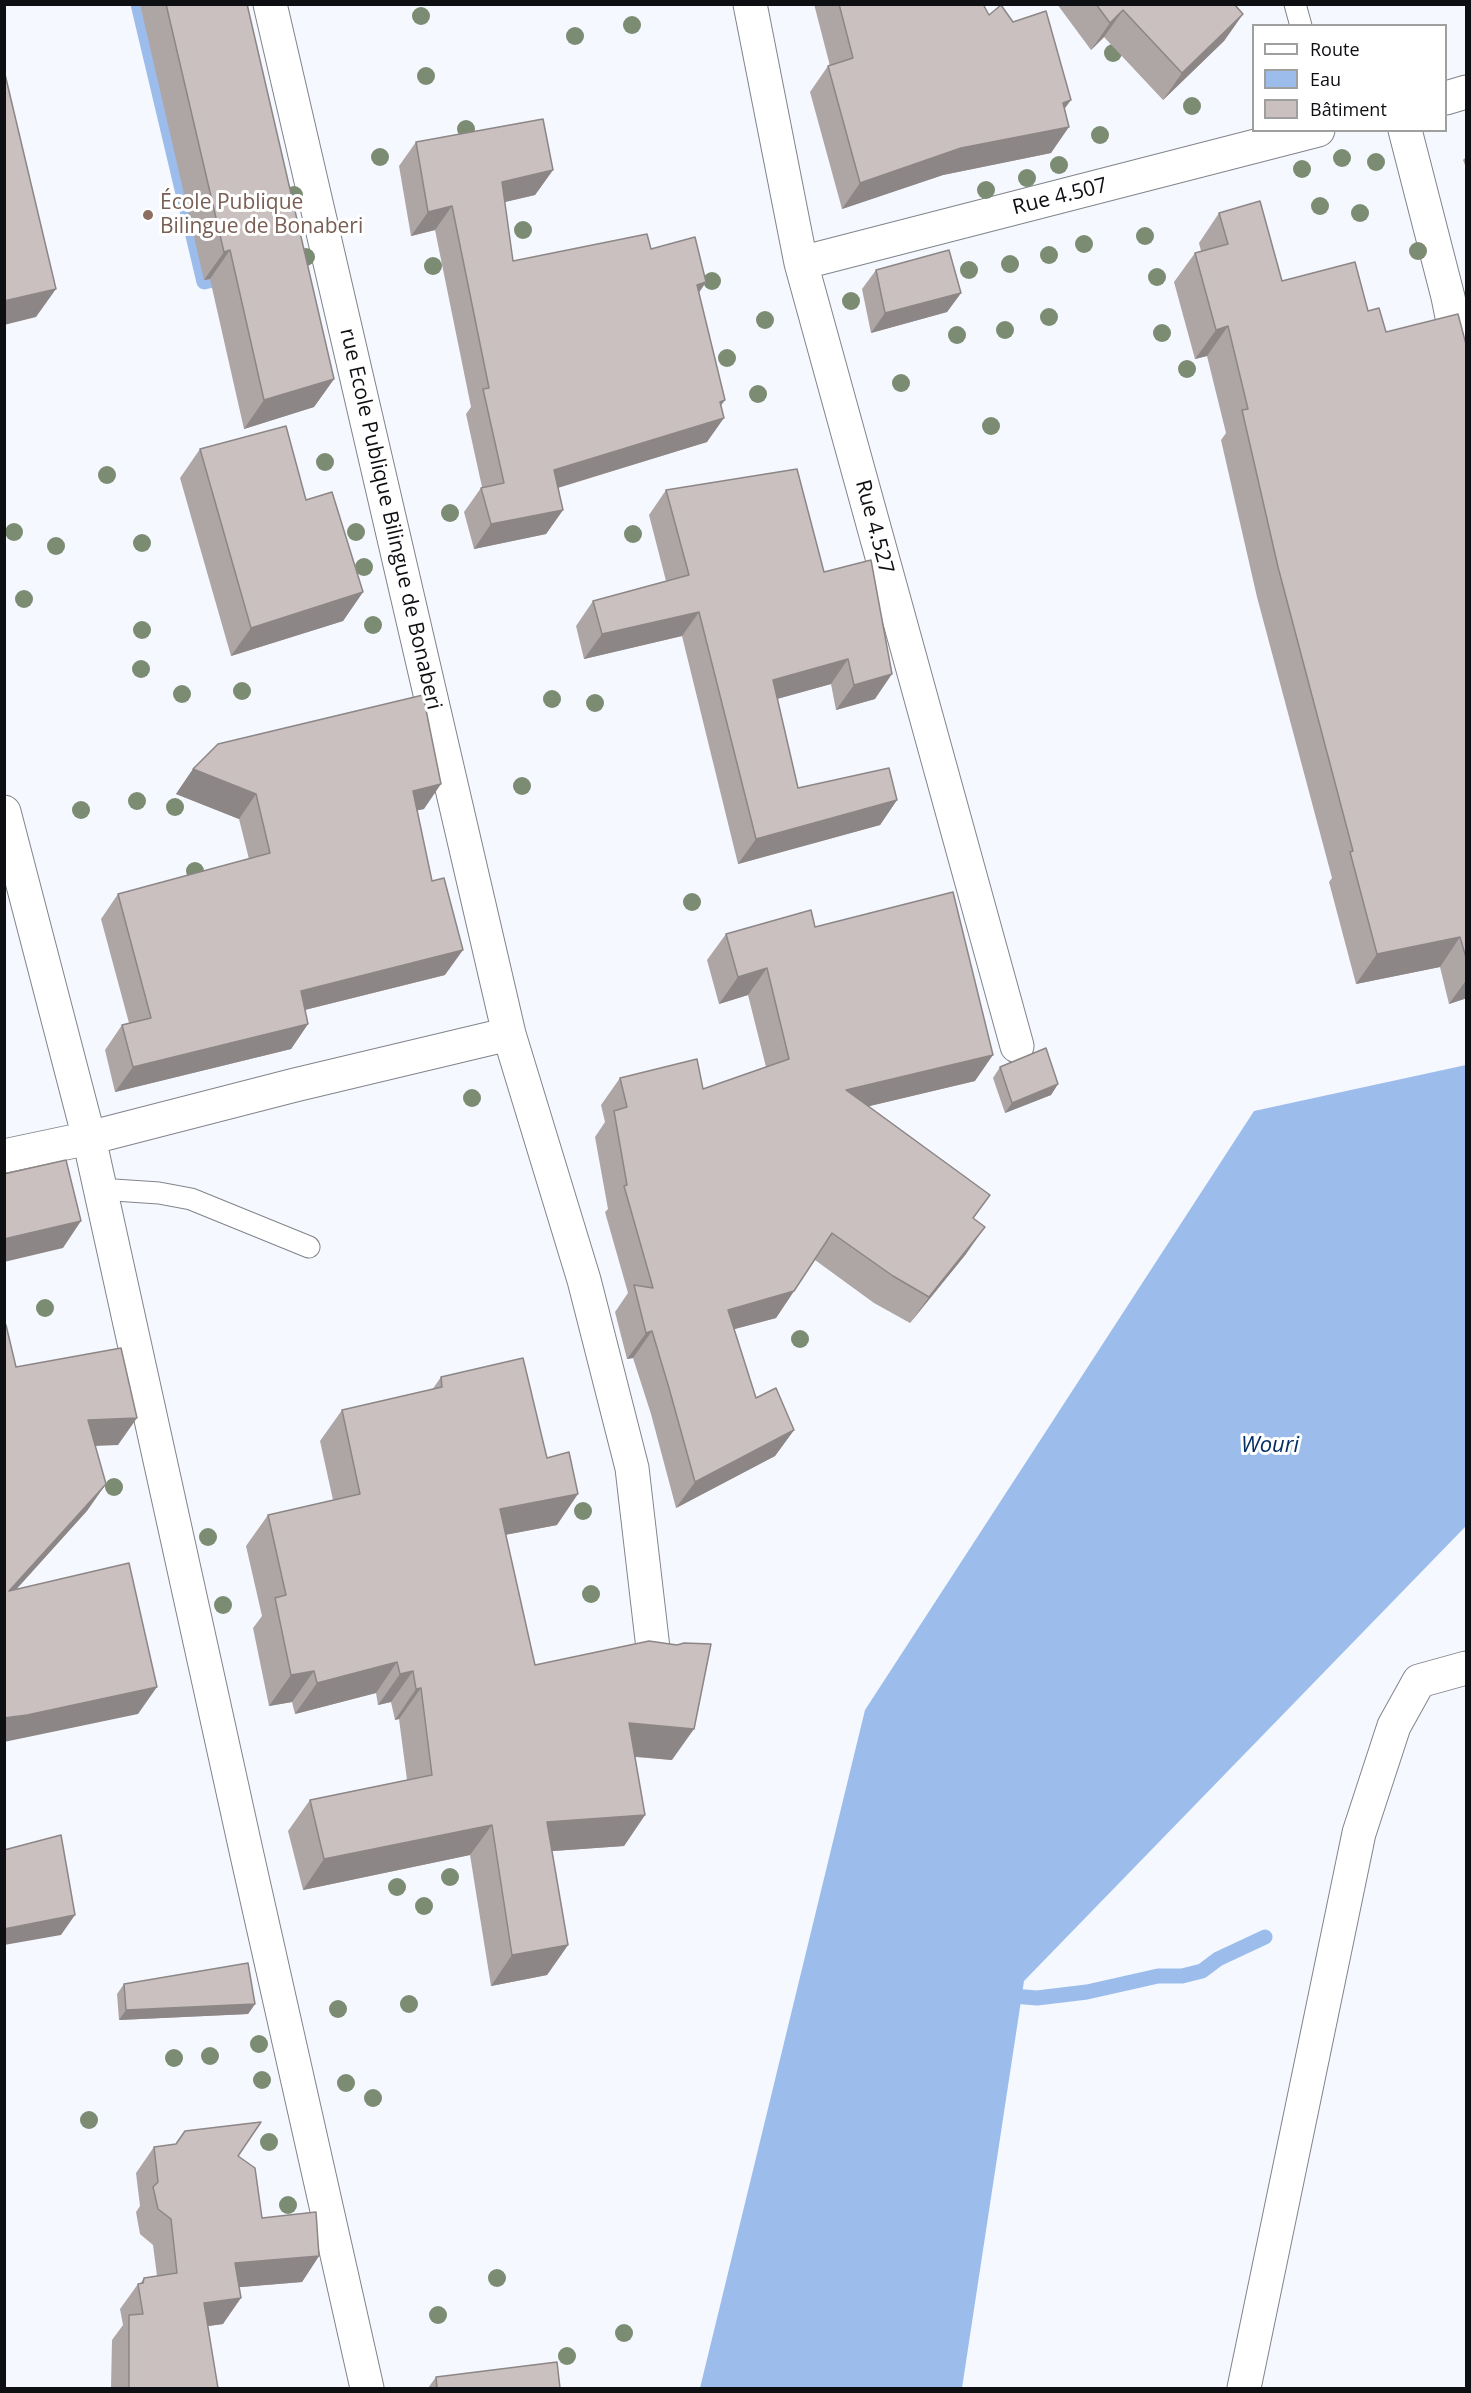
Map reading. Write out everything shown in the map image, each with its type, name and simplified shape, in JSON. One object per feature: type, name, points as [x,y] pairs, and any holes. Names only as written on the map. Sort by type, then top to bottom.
[{"type":"street","name":"rue Ecole Publique Bilingue de Bonaberi","points":[[270,4],[509,1034],[584,1280],[632,1468],[654,1657]]},
{"type":"street","name":"Rue 4.527","points":[[750,4],[801,263],[1017,1046]]},
{"type":"street","points":[[1447,98],[1467,92]]},
{"type":"street","name":"Rue 4.507","points":[[801,263],[1310,132]]},
{"type":"street","points":[[1406,132],[1448,297],[1467,386]]},
{"type":"street","points":[[4,812],[88,1138],[368,2388]]},
{"type":"street","points":[[4,1156],[88,1138],[295,1085],[509,1034]]},
{"type":"street","points":[[1244,2388],[1359,1833],[1394,1726],[1419,1681],[1467,1668]]},
{"type":"lane","points":[[1295,4],[1300,24]]},
{"type":"lane","points":[[99,1189],[159,1192],[191,1199],[309,1247]]},
{"type":"water","name":"Wouri","points":[[1466,1065],[1466,1526],[1024,1981],[962,2388],[700,2388],[865,1710],[1254,1111]]},
{"type":"building","points":[[166,4],[247,4],[334,379],[264,400],[230,250],[224,252]]},
{"type":"building","points":[[839,4],[983,4],[989,15],[1001,5],[1013,22],[1046,11],[1071,100],[1063,103],[1069,127],[961,148],[860,183],[828,66],[853,58]]},
{"type":"building","points":[[1096,4],[1234,4],[1243,14],[1182,73],[1123,10],[1110,23]]},
{"type":"building","points":[[4,70],[56,289],[4,301]]},
{"type":"building","points":[[543,119],[553,170],[502,182],[513,261],[647,234],[651,249],[695,237],[706,282],[697,285],[725,400],[720,402],[724,418],[554,470],[563,510],[491,524],[481,488],[504,483],[483,389],[489,388],[452,206],[428,212],[416,142]]},
{"type":"building","points":[[1260,201],[1282,281],[1355,262],[1368,311],[1379,308],[1386,332],[1458,314],[1467,348],[1467,961],[1460,937],[1377,954],[1350,852],[1353,851],[1278,567],[1242,410],[1248,409],[1228,326],[1216,330],[1195,253],[1228,244],[1219,213]]},
{"type":"building","points":[[949,250],[961,293],[885,313],[876,270]]},
{"type":"building","points":[[286,426],[306,500],[332,492],[363,592],[251,628],[200,449]]},
{"type":"building","points":[[797,469],[824,572],[871,560],[892,674],[854,685],[848,659],[773,680],[798,788],[889,768],[897,800],[756,839],[699,612],[602,634],[593,601],[689,575],[666,490]]},
{"type":"building","points":[[423,695],[441,784],[413,791],[432,881],[444,878],[463,950],[301,991],[308,1024],[133,1067],[122,1025],[151,1018],[118,894],[270,853],[256,794],[193,769],[218,744]]},
{"type":"building","points":[[953,892],[993,1055],[846,1090],[990,1195],[973,1218],[985,1227],[929,1297],[893,1276],[832,1233],[794,1291],[728,1310],[756,1398],[776,1388],[794,1430],[695,1482],[652,1331],[646,1333],[634,1285],[653,1288],[624,1186],[627,1185],[614,1111],[627,1107],[620,1078],[697,1059],[703,1089],[789,1059],[767,968],[738,977],[726,934],[811,910],[815,927]]},
{"type":"building","points":[[1046,1048],[1058,1084],[1012,1103],[1000,1067]]},
{"type":"building","points":[[66,1160],[81,1221],[4,1239],[4,1174]]},
{"type":"building","points":[[6,1325],[16,1367],[121,1348],[137,1418],[88,1420],[106,1484],[9,1591],[129,1563],[157,1687],[4,1718],[4,1326]]},
{"type":"building","points":[[523,1358],[547,1458],[569,1452],[578,1494],[500,1509],[535,1665],[649,1641],[677,1645],[711,1644],[694,1729],[629,1723],[645,1815],[547,1822],[568,1945],[512,1955],[492,1825],[324,1859],[310,1800],[432,1775],[421,1688],[416,1689],[413,1671],[400,1674],[397,1662],[317,1683],[314,1671],[291,1675],[275,1598],[286,1595],[268,1515],[360,1494],[342,1410],[442,1387],[441,1377]]},
{"type":"building","points":[[61,1835],[75,1915],[4,1929],[4,1850]]},
{"type":"building","points":[[248,1963],[255,2004],[126,2010],[124,1984]]},
{"type":"building","points":[[261,2122],[238,2156],[255,2168],[262,2218],[316,2212],[319,2256],[235,2263],[241,2298],[204,2303],[218,2388],[129,2388],[129,2315],[143,2314],[138,2284],[143,2283],[144,2278],[177,2273],[171,2219],[158,2209],[153,2187],[158,2182],[154,2147],[176,2144],[185,2131]]},
{"type":"building","points":[[557,2362],[560,2388],[437,2388],[436,2377]]},
{"type":"waterway","points":[[138,4],[204,282],[230,276]]},
{"type":"waterway","points":[[1001,1995],[1037,1998],[1087,1992],[1158,1976],[1182,1976],[1202,1971],[1218,1959],[1265,1937]]},
{"type":"place","name":"École Publique Bilingue de Bonaberi","points":[[148,215]]}]
